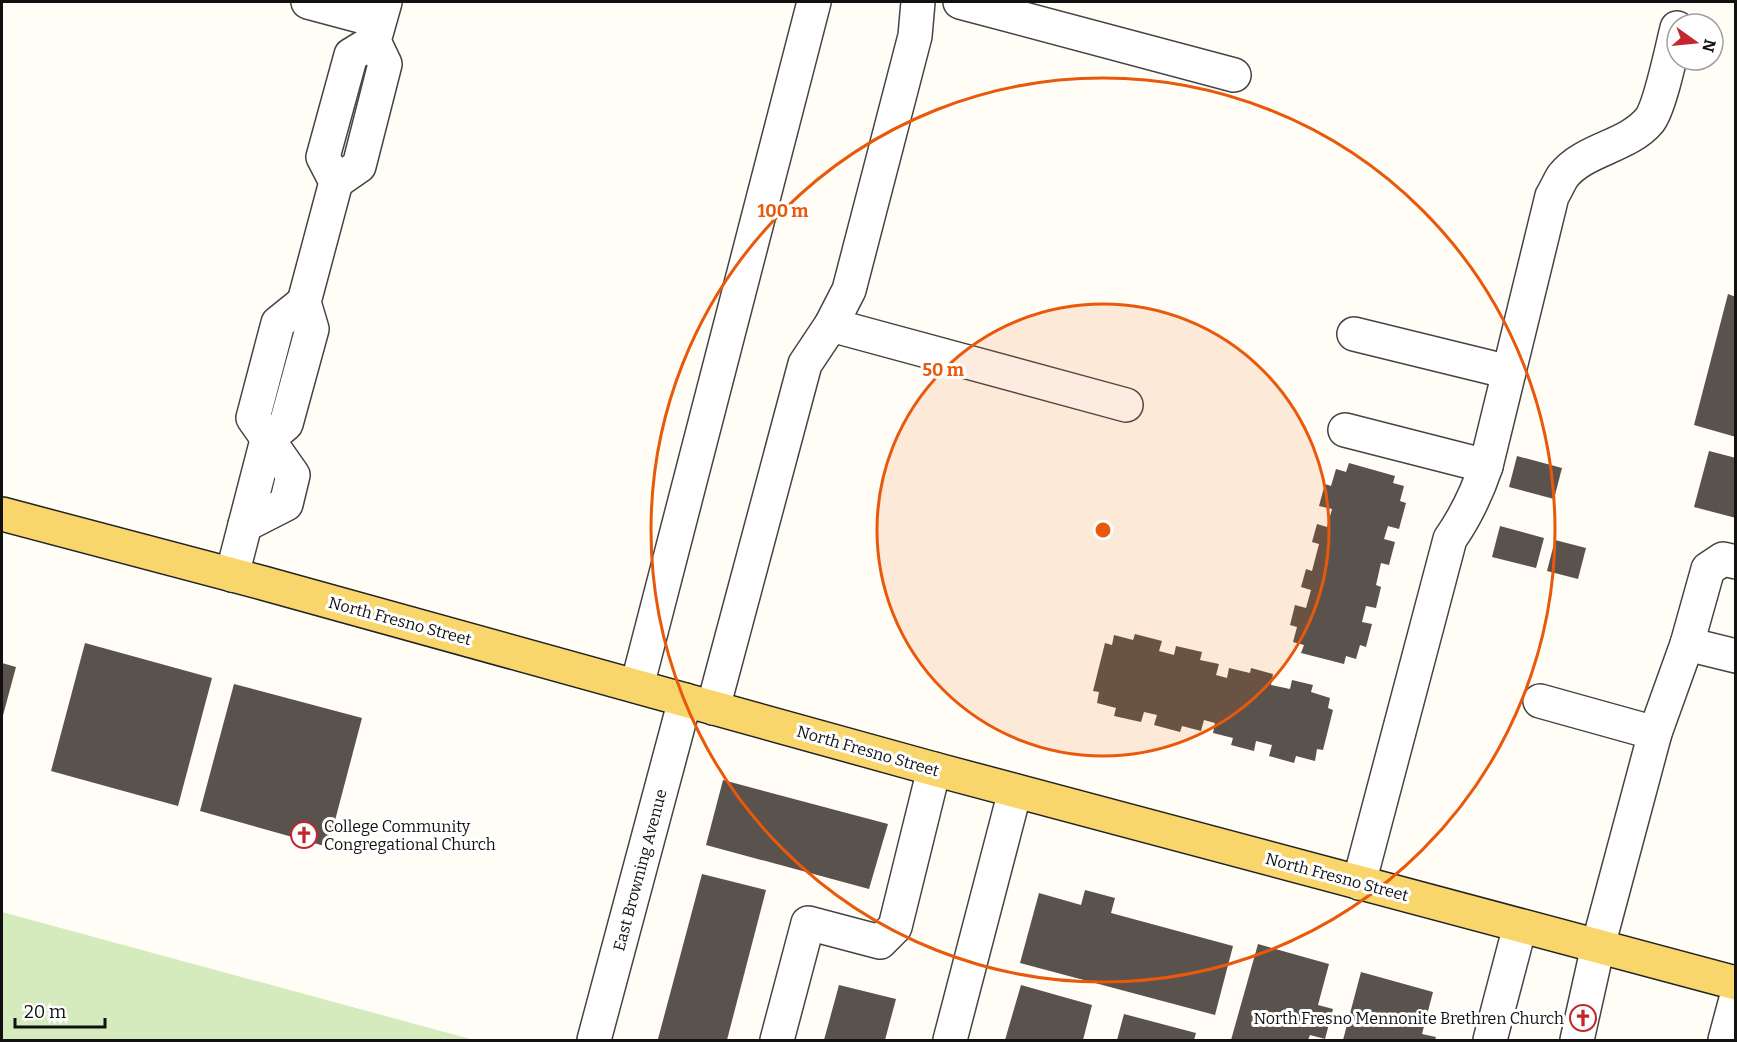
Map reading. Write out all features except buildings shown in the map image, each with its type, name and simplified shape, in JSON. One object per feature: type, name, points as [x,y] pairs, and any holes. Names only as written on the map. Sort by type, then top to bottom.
[{"type":"main road","name":"North Fresno Street","points":[[2,514],[232,575],[1015,791],[1736,983]]},
{"type":"street","points":[[232,575],[267,440],[286,424],[312,329],[304,302],[336,182],[359,166],[385,64],[379,21],[308,2]]},
{"type":"street","points":[[637,686],[814,2]]},
{"type":"street","name":"East Browning Avenue","points":[[594,1041],[805,364],[831,325],[849,290],[915,36],[918,2]]},
{"type":"street","points":[[960,2],[1234,75]]},
{"type":"street","points":[[1359,883],[1450,539],[1464,519],[1477,492],[1485,466],[1552,196],[1563,176],[1578,163],[1635,131],[1649,120],[1656,105],[1665,72]]},
{"type":"street","points":[[831,325],[1126,405]]},
{"type":"street","points":[[1354,334],[1509,372]]},
{"type":"street","points":[[1346,430],[1485,466]]},
{"type":"street","points":[[1577,1041],[1598,946],[1655,733],[1687,644],[1708,569],[1723,559],[1736,562]]},
{"type":"street","points":[[1687,644],[1736,656]]},
{"type":"street","points":[[1540,701],[1655,733]]},
{"type":"street","points":[[777,1041],[808,923],[880,942],[895,927],[934,769]]},
{"type":"street","points":[[950,1041],[1015,791]]},
{"type":"street","points":[[1490,1041],[1520,926]]},
{"type":"street","points":[[1725,1041],[1736,999]]},
{"type":"green space","points":[[2,912],[474,1040],[2,1040]]},
{"type":"place","name":"College Community Congregational Church","points":[[304,835]]},
{"type":"place","name":"North Fresno Mennonite Brethren Church","points":[[1583,1018]]}]
